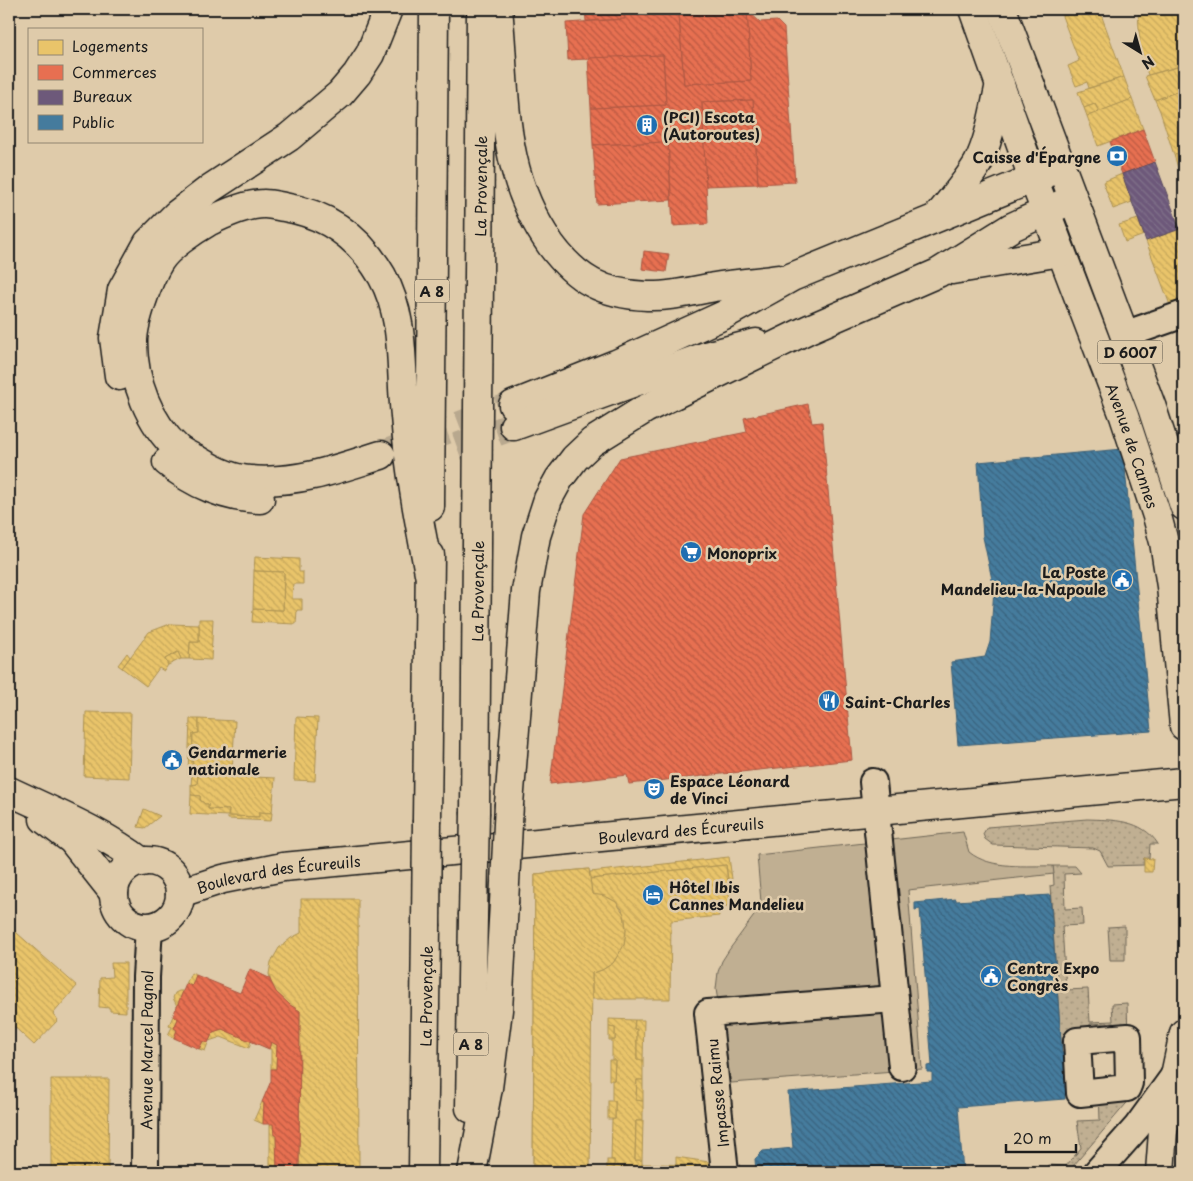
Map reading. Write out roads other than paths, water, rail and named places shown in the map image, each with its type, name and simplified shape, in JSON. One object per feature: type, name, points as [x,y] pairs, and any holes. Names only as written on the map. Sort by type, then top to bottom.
[{"type":"main road","points":[[388,9],[370,54],[357,74],[340,94],[289,137],[204,193],[178,214],[148,243],[122,290],[114,338],[121,392],[140,431],[168,464],[207,488],[245,498],[282,499],[333,488],[382,464],[278,481],[247,480],[212,469],[179,449],[155,422],[139,387],[133,341],[142,300],[159,261],[192,231],[227,212],[262,204],[300,210],[335,225],[362,246],[383,277],[395,309],[401,344],[404,415],[411,473],[429,573]]},
{"type":"main road","name":"La Provençale","points":[[423,1172],[434,9]]},
{"type":"main road","name":"La Provençale","points":[[471,1172],[482,9]]},
{"type":"main road","points":[[498,9],[508,135],[514,168],[523,196],[534,219],[570,268],[582,278],[600,287],[623,294],[649,296],[792,277]]},
{"type":"main road","name":"Avenue de Cannes","points":[[973,9],[1033,178],[1124,416],[1164,542],[1171,586],[1184,726]]},
{"type":"main road","name":"Avenue de Cannes","points":[[1002,9],[1152,408],[1184,506]]},
{"type":"main road","points":[[937,217],[970,176],[978,162],[988,134],[1000,84]]},
{"type":"main road","points":[[809,329],[709,355],[514,416],[616,364],[724,315],[792,277],[1061,167]]},
{"type":"main road","points":[[471,1172],[488,1088],[498,1010],[509,804],[526,591],[536,536],[548,499],[560,478],[575,458],[592,442],[645,409],[809,329],[938,273],[1012,227],[1073,199]]},
{"type":"main road","points":[[938,273],[1061,252]]},
{"type":"main road","name":"Boulevard des Écureuils","points":[[180,893],[223,879],[283,867],[1184,782]]},
{"type":"main road","points":[[9,792],[99,833],[121,846],[142,862]]},
{"type":"main road","points":[[9,792],[72,840],[114,893]]},
{"type":"main road","points":[[142,862],[153,862],[164,866],[178,882],[180,893],[179,903],[168,920],[159,925],[149,927],[138,926],[128,922],[117,908],[114,893],[117,880],[123,871],[132,865],[142,862]]},
{"type":"main road","points":[[1160,1172],[1163,1132],[1184,1033]]},
{"type":"street","points":[[1124,335],[1184,314]]},
{"type":"street","points":[[873,782],[902,1067]]},
{"type":"street","name":"Avenue Marcel Pagnol","points":[[145,1172],[146,977],[149,927]]},
{"type":"street","name":"Impasse Raimu","points":[[725,1172],[708,1013],[895,999]]},
{"type":"street","points":[[1097,1172],[1138,1127],[1174,1076]]},
{"type":"tunnel","points":[[381,455],[513,405]]},
{"type":"tunnel","points":[[457,447],[514,426]]},
{"type":"place","name":"(PCI) Escota (Autoroutes)","points":[[647,125]]},
{"type":"place","name":"Caisse d'Épargne","points":[[1117,156]]},
{"type":"place","name":"Monoprix","points":[[691,552]]},
{"type":"place","name":"La Poste Mandelieu-la-Napoule","points":[[1122,580]]},
{"type":"place","name":"Saint-Charles","points":[[829,701]]},
{"type":"place","name":"Gendarmerie nationale","points":[[172,760]]},
{"type":"place","name":"Espace Léonard de Vinci","points":[[654,789]]},
{"type":"place","name":"Hôtel Ibis Cannes Mandelieu","points":[[653,895]]},
{"type":"place","name":"Centre Expo Congrès","points":[[991,976]]}]
